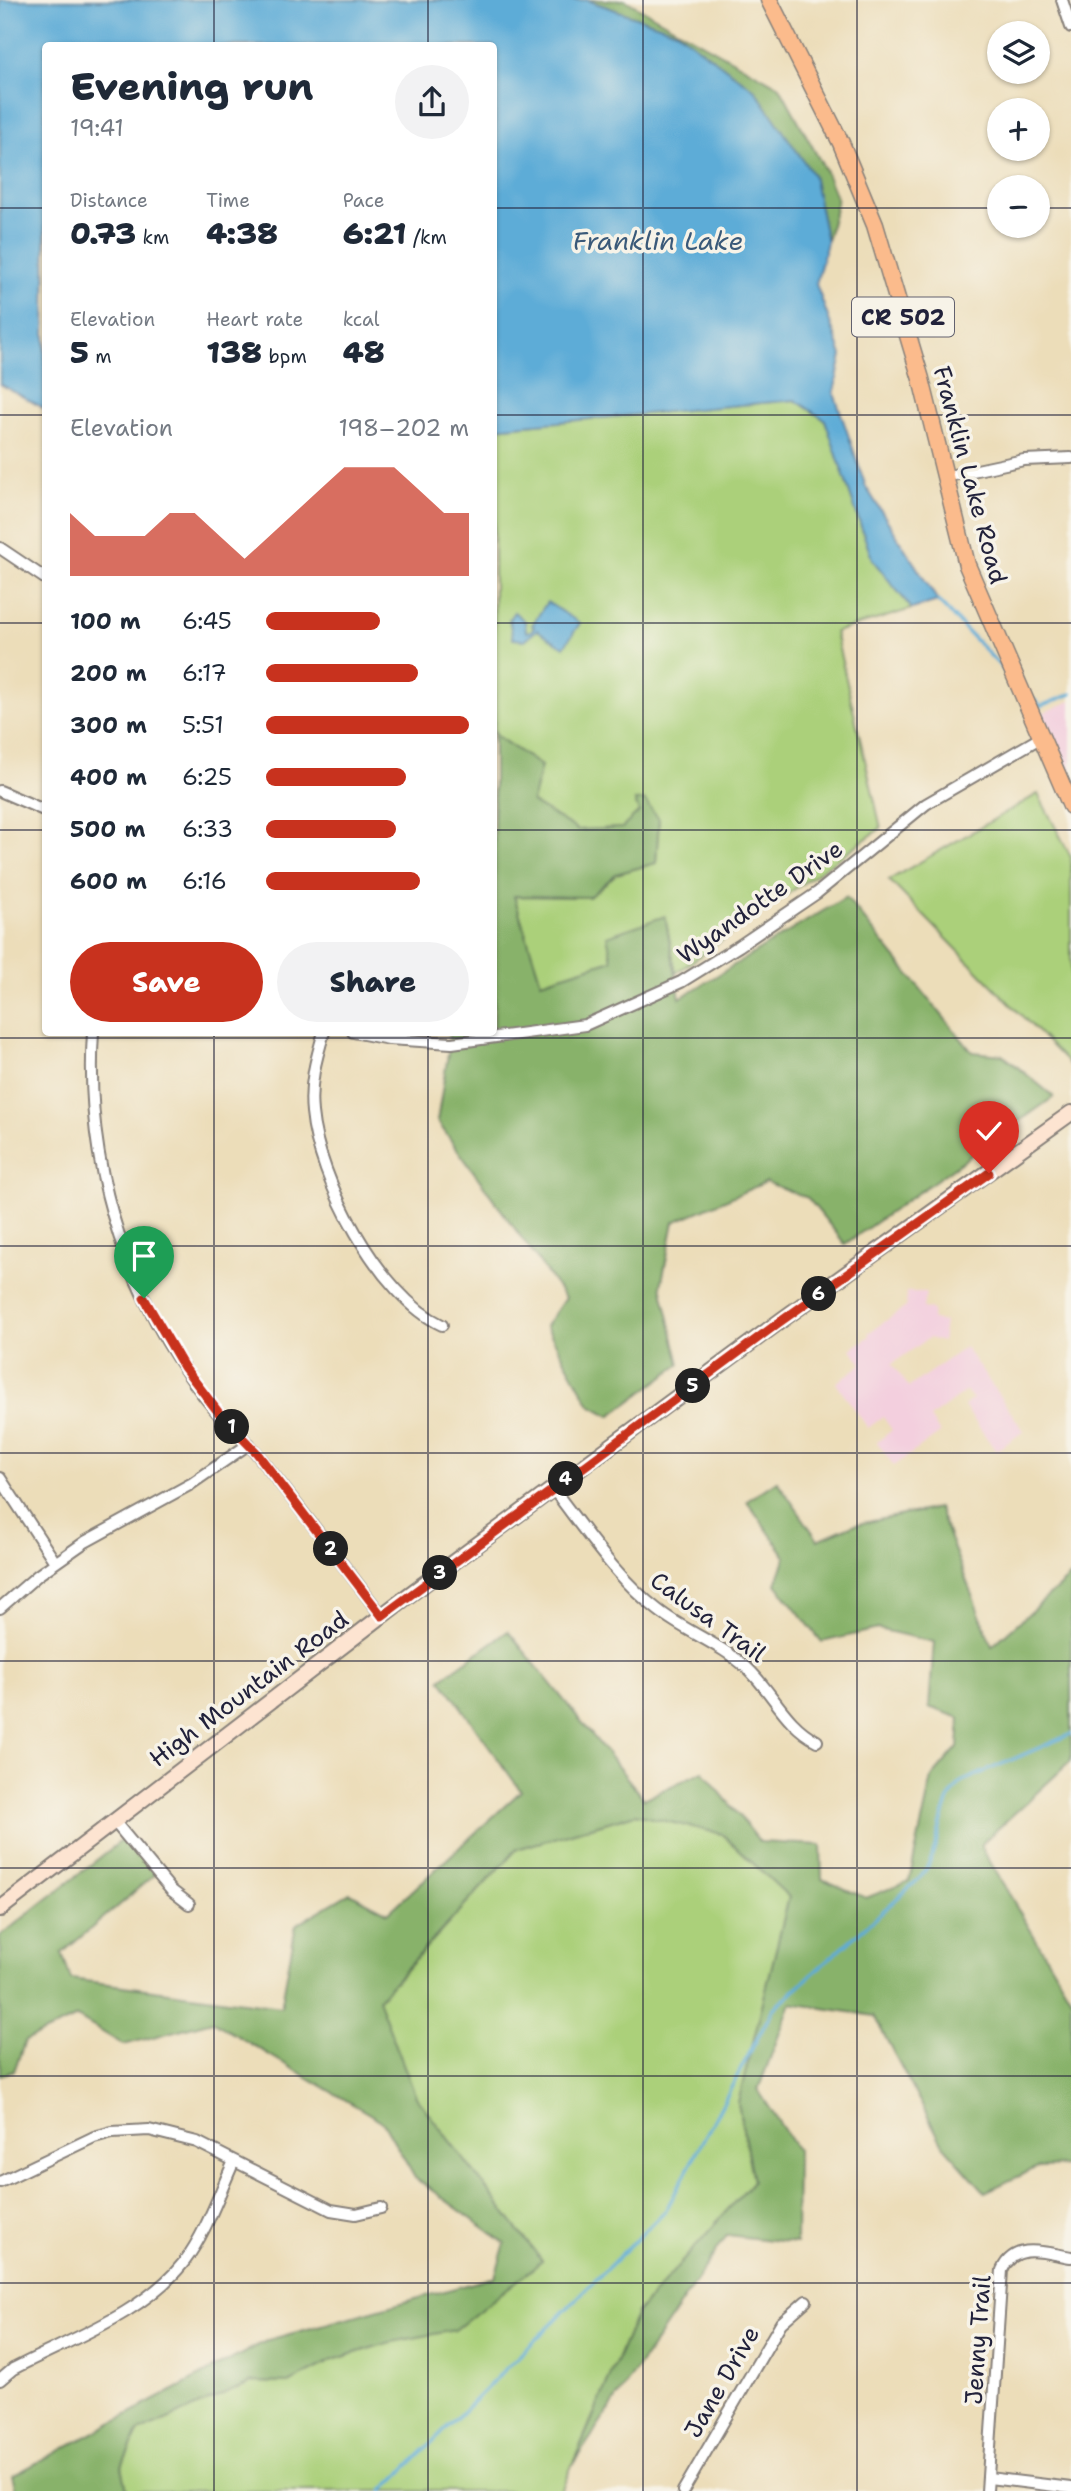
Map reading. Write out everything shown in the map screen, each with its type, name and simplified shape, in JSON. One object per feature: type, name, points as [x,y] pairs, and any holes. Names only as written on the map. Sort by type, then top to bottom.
[{"type":"main road","name":"Franklin Lake Road","points":[[769,0],[841,143],[875,225],[921,379],[967,565],[1023,701],[1071,806]]},
{"type":"main road","name":"High Mountain Road","points":[[0,1909],[382,1616],[1071,1113]]},
{"type":"street","points":[[1062,0],[1071,27]]},
{"type":"street","points":[[944,477],[1024,460],[1071,458]]},
{"type":"street","points":[[0,548],[42,576]]},
{"type":"street","name":"Wyandotte Drive","points":[[377,1036],[408,1041],[452,1043],[585,1025],[681,982],[739,947],[817,893],[926,804],[1040,738]]},
{"type":"street","points":[[0,791],[42,809]]},
{"type":"street","points":[[93,1036],[91,1092],[99,1163],[117,1232],[155,1320],[184,1367],[222,1417],[249,1444],[382,1616]]},
{"type":"street","points":[[323,1036],[314,1068],[312,1109],[320,1155],[330,1183],[353,1227],[402,1296],[424,1316],[442,1325]]},
{"type":"street","points":[[0,1608],[55,1562],[85,1542],[191,1484],[249,1444]]},
{"type":"street","points":[[0,1478],[55,1562]]},
{"type":"street","name":"Calusa Trail","points":[[553,1489],[642,1597],[675,1622],[735,1658],[765,1687],[791,1724],[817,1741]]},
{"type":"street","points":[[114,1821],[171,1890],[189,1905]]},
{"type":"street","points":[[0,2182],[94,2137],[131,2130],[159,2131],[186,2138],[331,2210],[356,2214],[381,2208]]},
{"type":"street","points":[[0,2380],[13,2369],[134,2306],[168,2280],[195,2244],[234,2161]]},
{"type":"street","name":"Jenny Trail","points":[[987,2491],[1003,2270],[1012,2256],[1020,2251],[1071,2257]]},
{"type":"street","name":"Jane Drive","points":[[683,2491],[781,2323],[806,2301]]},
{"type":"street","points":[[989,2478],[1071,2488]]},
{"type":"shaded area","points":[[1071,701],[1071,779],[1042,713]]},
{"type":"shaded area","points":[[907,1292],[926,1292],[923,1308],[933,1310],[932,1320],[945,1322],[942,1342],[929,1338],[892,1364],[909,1387],[965,1347],[1024,1431],[996,1451],[964,1406],[973,1399],[966,1391],[930,1418],[940,1433],[894,1466],[877,1442],[892,1430],[883,1417],[868,1428],[836,1383],[862,1364],[851,1349],[870,1336],[868,1333],[906,1307]]},
{"type":"green space","points":[[587,0],[625,0],[780,87],[825,170],[837,200],[827,242],[813,175],[676,31]]},
{"type":"green space","points":[[795,400],[825,420],[872,559],[912,609],[835,632],[881,828],[676,973],[665,916],[612,960],[541,982],[514,896],[589,897],[616,874],[656,863],[659,819],[636,802],[640,812],[622,828],[578,830],[532,802],[541,766],[497,736],[497,428]]},
{"type":"green space","points":[[497,736],[541,766],[532,802],[578,830],[622,828],[639,812],[635,801],[644,800],[659,819],[656,863],[616,874],[589,897],[514,896],[541,982],[612,960],[607,936],[665,916],[680,998],[846,897],[972,1052],[1003,1055],[1054,1097],[845,1244],[808,1198],[766,1182],[674,1222],[661,1286],[680,1364],[610,1416],[590,1405],[546,1326],[565,1298],[437,1121],[450,1042],[449,1036],[497,1036]]},
{"type":"green space","points":[[1038,794],[1071,857],[1071,1066],[889,880]]},
{"type":"green space","points":[[777,1481],[818,1540],[853,1525],[938,1508],[992,1646],[1071,1576],[1071,1761],[980,1845],[1071,1998],[1071,2166],[1038,2167],[985,2192],[943,2145],[874,2016],[791,2003],[758,2090],[797,2150],[796,2243],[727,2235],[573,2464],[637,2313],[753,2181],[738,2103],[789,1897],[722,1834],[635,1814],[517,1849],[378,1999],[416,2097],[542,2261],[455,2330],[387,2343],[333,2360],[289,2383],[252,2382],[138,2432],[122,2466],[127,2491],[16,2491],[12,2476],[268,2340],[495,2277],[505,2243],[415,2178],[383,2122],[212,2021],[124,2045],[77,2017],[25,2041],[14,2071],[0,2075],[0,1936],[126,1837],[155,1874],[62,1953],[71,1979],[281,2007],[296,1925],[350,1893],[388,1913],[521,1791],[441,1679],[508,1631],[644,1799],[703,1771],[760,1842],[821,1845],[822,1879],[866,1898],[909,1881],[932,1777],[958,1747],[960,1718],[929,1707],[934,1642],[878,1629],[822,1642],[776,1584],[786,1557],[747,1501]]},
{"type":"green space","points":[[635,1814],[722,1834],[789,1897],[738,2103],[753,2181],[637,2313],[561,2491],[127,2491],[122,2466],[138,2432],[252,2382],[289,2383],[333,2360],[387,2343],[542,2261],[416,2097],[378,2000],[517,1849]]},
{"type":"water","name":"Franklin Lake","points":[[0,0],[587,0],[676,31],[755,90],[813,175],[827,242],[816,284],[842,355],[834,393],[866,487],[938,601],[912,609],[872,559],[825,420],[795,400],[497,428],[497,42],[42,42],[42,407],[0,384]]},
{"type":"water","points":[[547,602],[580,623],[564,647],[537,630],[525,640],[513,639],[509,619],[514,612],[525,621],[526,632],[531,631]]},
{"type":"waterway","points":[[938,601],[1007,673]]},
{"type":"waterway","points":[[1032,698],[1041,706],[1071,694]]},
{"type":"waterway","points":[[383,2491],[666,2210],[773,2009],[920,1878],[933,1854],[948,1802],[963,1781],[1071,1734]]},
{"type":"route","points":[[144,1298],[184,1367],[222,1417],[256,1452],[382,1616],[777,1324],[989,1173]]}]
